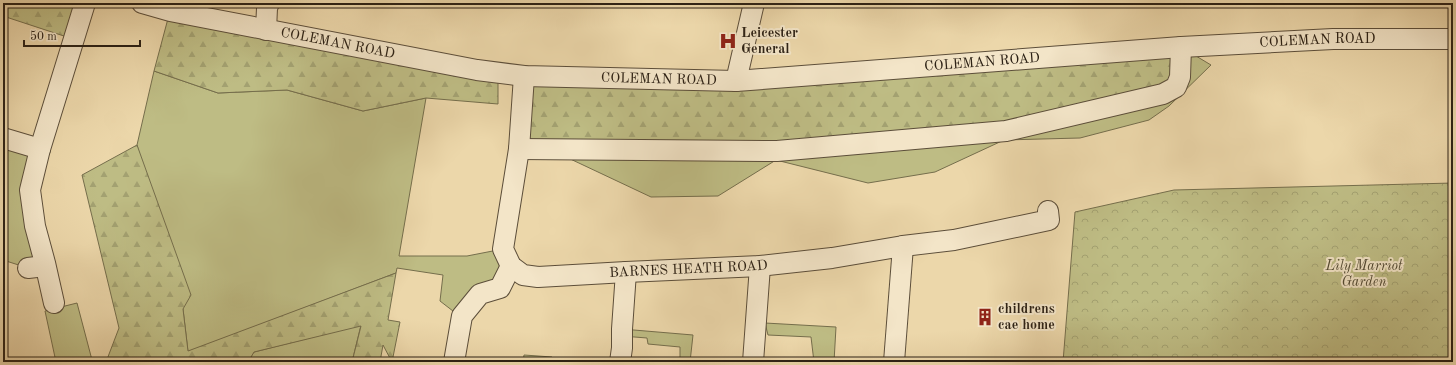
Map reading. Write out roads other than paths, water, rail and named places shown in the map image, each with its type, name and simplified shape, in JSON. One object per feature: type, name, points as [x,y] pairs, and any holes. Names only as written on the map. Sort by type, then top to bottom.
[{"type":"street","points":[[54,303],[37,267],[36,226],[30,190],[40,149],[85,3]]},
{"type":"street","name":"COLEMAN ROAD","points":[[142,3],[170,11],[266,30],[477,70],[524,76],[736,81],[1181,47],[1332,39],[1453,39]]},
{"type":"street","points":[[266,30],[267,8],[269,3]]},
{"type":"street","points":[[736,81],[742,61],[754,3]]},
{"type":"street","points":[[519,149],[777,151],[1006,131],[1163,94],[1176,87],[1180,77],[1181,47]]},
{"type":"street","points":[[454,362],[462,316],[480,294],[500,288],[511,266],[503,249],[519,149],[524,76]]},
{"type":"street","points":[[3,138],[40,149]]},
{"type":"street","name":"BARNES HEATH ROAD","points":[[511,266],[522,275],[538,277],[760,266],[832,258],[902,246],[954,240],[1049,220],[1048,211]]},
{"type":"street","points":[[894,362],[902,246]]},
{"type":"street","points":[[753,362],[760,266]]},
{"type":"street","points":[[620,362],[626,272]]},
{"type":"place","name":"Leicester General","points":[[728,41]]},
{"type":"place","name":"childrens cae home","points":[[985,317]]},
{"type":"park label","name":"Lily Marriot Garden","points":[[1364,274]]}]
